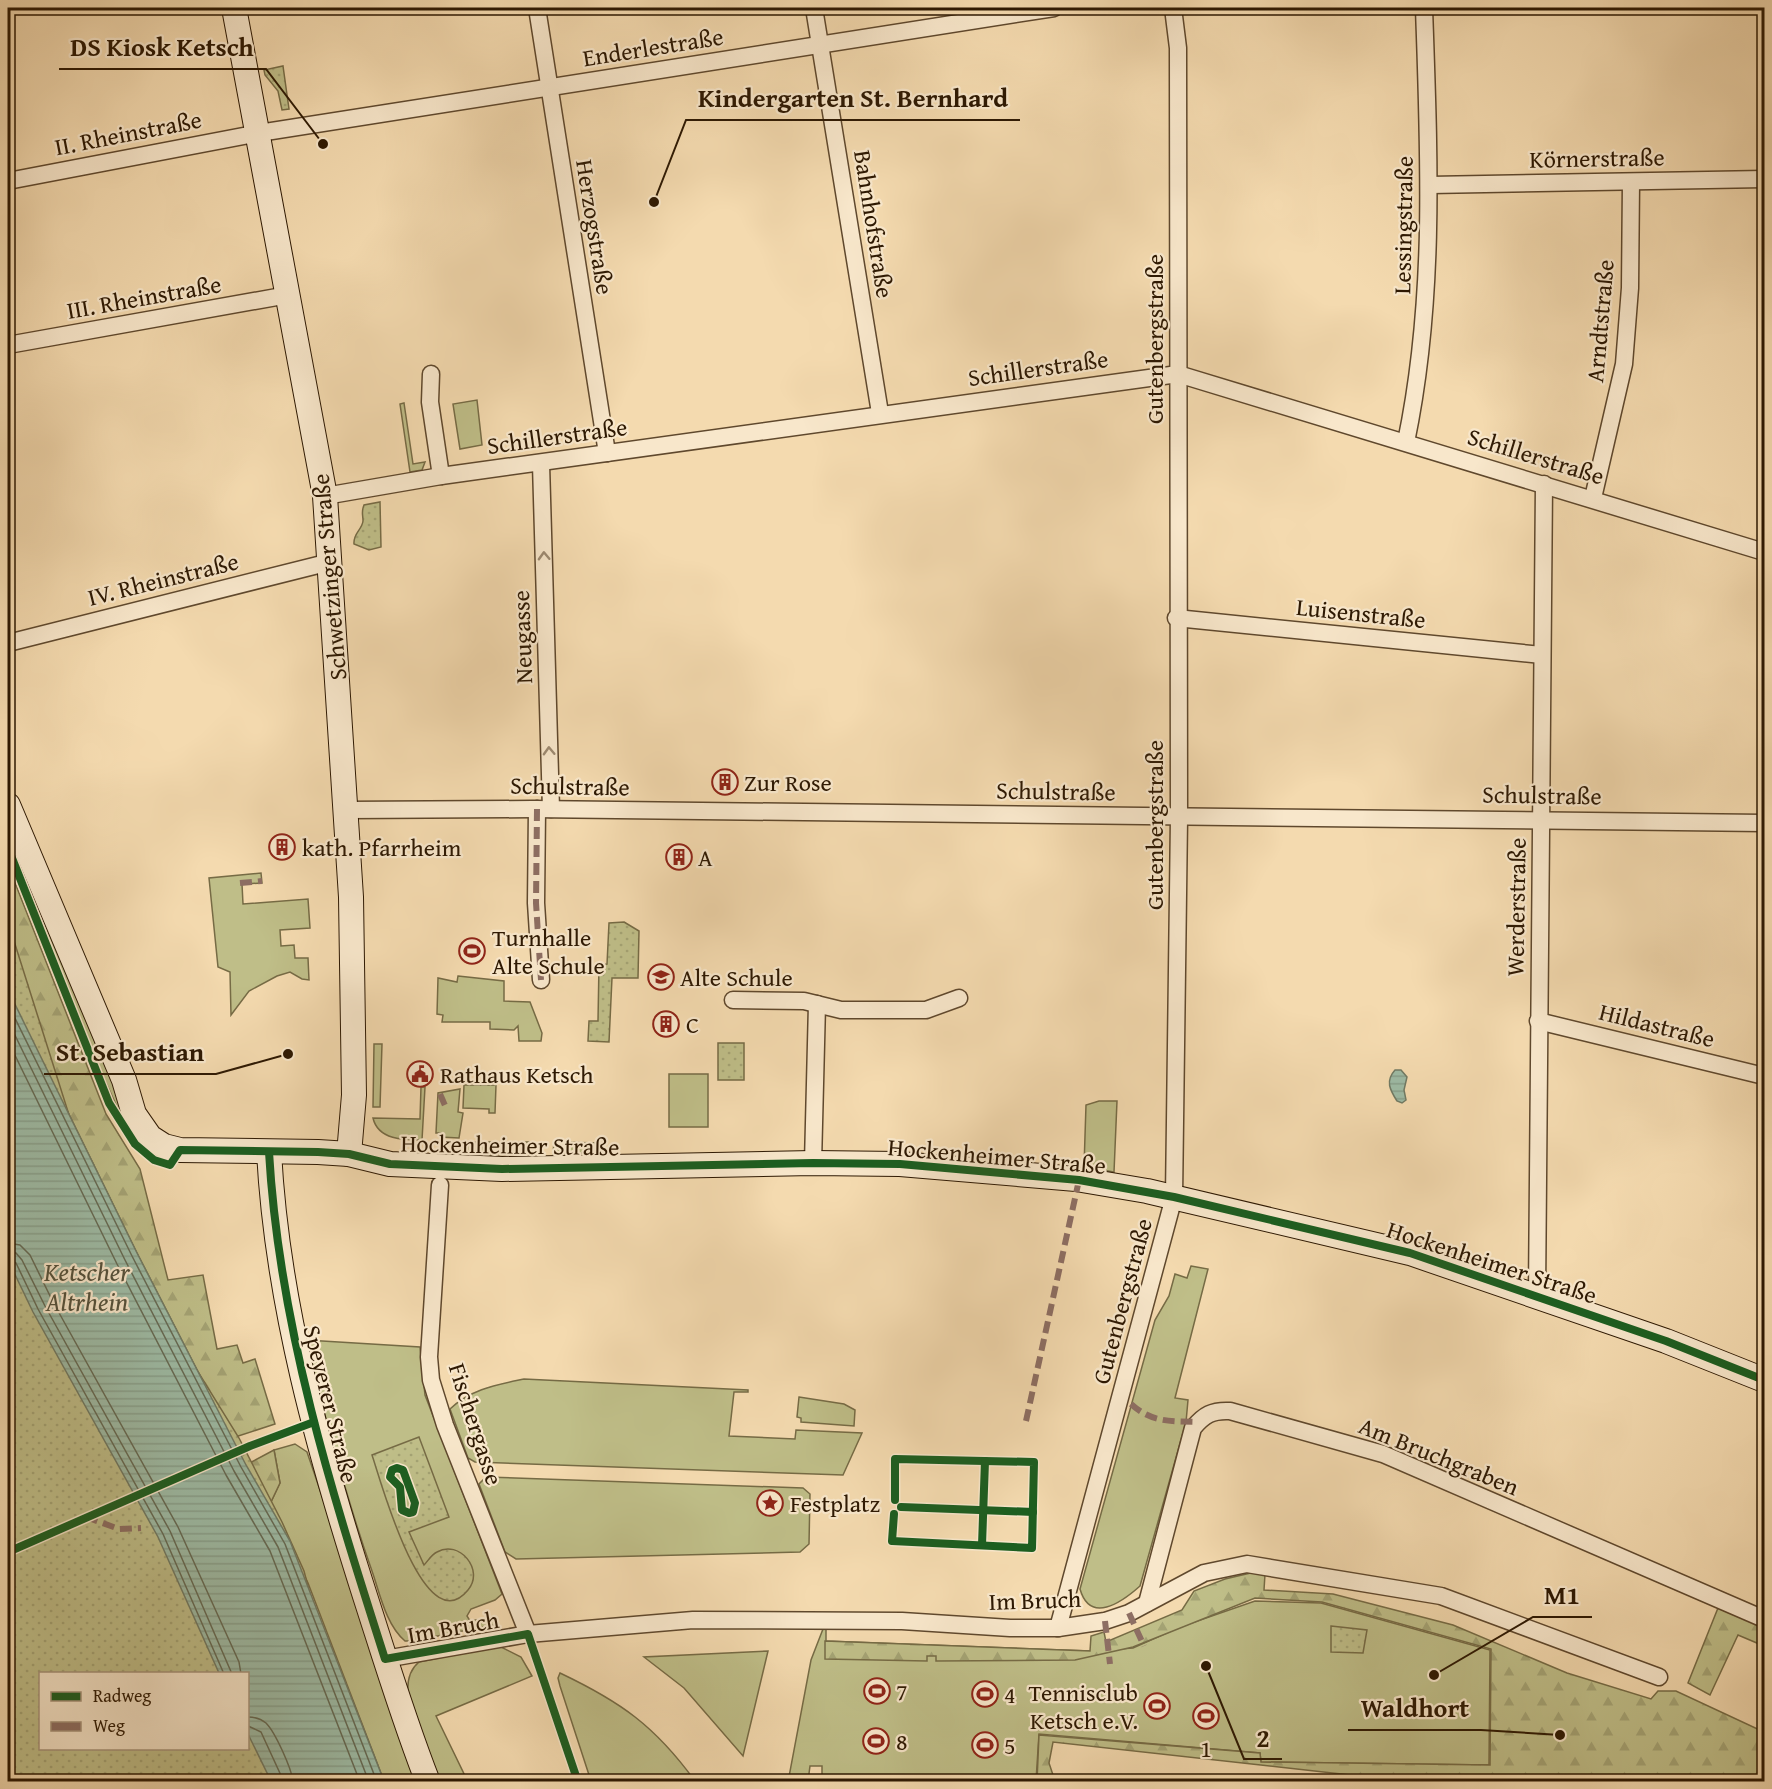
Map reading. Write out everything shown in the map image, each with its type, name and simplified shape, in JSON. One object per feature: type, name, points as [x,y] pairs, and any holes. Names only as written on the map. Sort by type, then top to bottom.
[{"type":"street","name":"Schwetzinger Straße","points":[[234,8],[325,496],[347,810],[353,957],[354,1085],[349,1154]]},
{"type":"street","name":"Herzogstraße","points":[[537,8],[607,453]]},
{"type":"street","name":"Bahnhofstraße","points":[[814,8],[880,413]]},
{"type":"street","name":"Enderlestraße","points":[[259,133],[1054,8]]},
{"type":"street","name":"Gutenbergstraße","points":[[1058,1628],[1174,1197],[1179,818],[1176,618],[1178,48],[1173,8]]},
{"type":"street","name":"Lessingstraße","points":[[1406,442],[1424,324],[1430,185],[1424,8]]},
{"type":"street","name":"II. Rheinstraße","points":[[8,181],[259,133]]},
{"type":"street","name":"Körnerstraße","points":[[1430,185],[1764,179]]},
{"type":"street","name":"Arndtstraße","points":[[1593,498],[1624,364],[1630,288],[1631,182]]},
{"type":"street","name":"III. Rheinstraße","points":[[8,345],[288,295]]},
{"type":"street","points":[[431,374],[429,402],[441,476]]},
{"type":"street","name":"Schillerstraße","points":[[325,496],[441,476],[541,464],[880,413],[1178,374],[1593,498],[1764,552]]},
{"type":"street","name":"Neugasse","points":[[541,464],[544,809],[537,903],[541,980]]},
{"type":"street","name":"Werderstraße","points":[[1537,1295],[1544,484]]},
{"type":"street","name":"IV. Rheinstraße","points":[[8,643],[330,562]]},
{"type":"street","name":"Luisenstraße","points":[[1176,618],[1542,655]]},
{"type":"street","name":"Hockenheimer Straße","points":[[8,805],[124,1080],[134,1114],[150,1137],[165,1146],[180,1150],[349,1154],[390,1164],[501,1169],[813,1163],[970,1168],[1079,1180],[1174,1197],[1410,1253],[1666,1341],[1764,1380]]},
{"type":"street","name":"Schulstraße","points":[[347,810],[544,809],[1764,823]]},
{"type":"street","points":[[733,1000],[804,1001],[841,1010],[927,1010],[959,998]]},
{"type":"street","points":[[813,1163],[817,1004]]},
{"type":"street","name":"Hildastraße","points":[[1538,1021],[1764,1076]]},
{"type":"street","name":"Speyerer Straße","points":[[269,1152],[271,1189],[295,1347],[336,1506],[428,1782]]},
{"type":"street","name":"Fischergasse","points":[[440,1185],[429,1358],[431,1380],[445,1425],[528,1634]]},
{"type":"street","name":"Am Bruchgraben","points":[[1147,1603],[1193,1428],[1203,1416],[1216,1410],[1230,1411],[1383,1454],[1764,1619]]},
{"type":"street","name":"Im Bruch","points":[[386,1659],[528,1634],[693,1620],[902,1621],[1010,1628],[1058,1628],[1105,1621],[1130,1613],[1204,1573],[1247,1564],[1441,1596],[1659,1677]]},
{"type":"green space","points":[[283,66],[289,109],[282,110],[278,91],[265,75],[264,70]]},
{"type":"green space","points":[[477,400],[482,445],[460,449],[453,404]]},
{"type":"green space","points":[[404,403],[413,464],[425,462],[422,470],[410,472],[400,404]]},
{"type":"green space","points":[[380,502],[381,547],[369,550],[354,544],[363,521],[364,505]]},
{"type":"green space","points":[[8,865],[106,1114],[140,1169],[168,1280],[203,1275],[217,1349],[237,1345],[243,1363],[255,1359],[275,1424],[232,1438],[137,1253],[8,990]]},
{"type":"green space","points":[[261,873],[262,883],[242,884],[243,904],[308,899],[310,928],[280,930],[281,946],[294,945],[295,958],[308,958],[309,980],[290,972],[277,976],[249,991],[231,1015],[230,972],[218,967],[209,878]]},
{"type":"green space","points":[[29,874],[100,1039],[125,1120],[97,1063],[23,877]]},
{"type":"green space","points":[[8,922],[76,1137],[195,1367],[239,1438],[282,1522],[304,1571],[325,1650],[378,1781],[8,1781]]},
{"type":"green space","points":[[624,922],[639,931],[638,978],[612,978],[609,1042],[588,1041],[589,1021],[598,1021],[599,965],[607,964],[609,923]]},
{"type":"green space","points":[[458,976],[504,981],[504,1001],[530,1002],[542,1033],[541,1041],[519,1041],[518,1026],[514,1030],[490,1029],[490,1022],[442,1022],[443,1015],[437,1014],[438,978],[457,982]]},
{"type":"green space","points":[[718,1043],[744,1043],[744,1080],[718,1080]]},
{"type":"green space","points":[[374,1044],[382,1044],[380,1107],[373,1107]]},
{"type":"green space","points":[[669,1074],[708,1074],[708,1127],[669,1127]]},
{"type":"green space","points":[[464,1085],[496,1085],[495,1113],[489,1113],[489,1109],[463,1108]]},
{"type":"green space","points":[[421,1087],[425,1087],[422,1140],[393,1137],[380,1131],[373,1118],[420,1119]]},
{"type":"green space","points":[[460,1089],[458,1112],[463,1113],[459,1138],[440,1137],[440,1133],[436,1133],[438,1093]]},
{"type":"green space","points":[[1099,1101],[1117,1101],[1114,1172],[1084,1167],[1086,1105]]},
{"type":"green space","points":[[464,1142],[533,1142],[532,1154],[485,1155],[479,1152],[479,1155],[463,1155]]},
{"type":"green space","points":[[554,1142],[600,1143],[600,1150],[591,1153],[553,1154]]},
{"type":"green space","points":[[1191,1266],[1208,1269],[1175,1398],[1188,1400],[1186,1422],[1140,1586],[1115,1604],[1098,1608],[1091,1606],[1085,1600],[1080,1589],[1155,1320],[1169,1296],[1175,1274],[1187,1278]]},
{"type":"green space","points":[[306,1340],[420,1347],[425,1395],[502,1594],[495,1600],[471,1609],[467,1616],[470,1621],[494,1617],[497,1624],[413,1641],[405,1641],[393,1627],[381,1599],[353,1514]]},
{"type":"green space","points":[[524,1379],[748,1390],[748,1392],[734,1392],[729,1436],[795,1439],[796,1430],[862,1433],[843,1475],[475,1462],[468,1458],[450,1409],[475,1392]]},
{"type":"green space","points":[[799,1397],[844,1404],[855,1410],[854,1426],[801,1422],[801,1418],[797,1417]]},
{"type":"green space","points":[[419,1437],[449,1517],[409,1532],[424,1565],[431,1556],[445,1549],[461,1553],[467,1559],[473,1574],[472,1582],[468,1590],[452,1601],[436,1595],[420,1577],[394,1522],[372,1455]]},
{"type":"green space","points":[[295,1444],[307,1452],[419,1781],[384,1781],[308,1583],[270,1504],[280,1483],[274,1450]]},
{"type":"green space","points":[[274,1450],[280,1483],[270,1504],[246,1465]]},
{"type":"green space","points":[[486,1477],[803,1488],[810,1494],[809,1544],[800,1552],[516,1559],[505,1552],[479,1484]]},
{"type":"green space","points":[[1255,1572],[1265,1574],[1264,1590],[1333,1594],[1453,1625],[1567,1673],[1651,1699],[1658,1691],[1676,1691],[1764,1732],[1764,1781],[1361,1781],[1368,1777],[1053,1742],[1049,1763],[1055,1781],[1037,1781],[1039,1735],[1260,1753],[1261,1762],[1490,1765],[1491,1649],[1322,1602],[1255,1598],[1133,1647],[1075,1660],[936,1661],[936,1656],[927,1656],[927,1661],[825,1659],[825,1641],[1090,1651],[1091,1636],[1104,1632],[1106,1642],[1182,1610],[1194,1591],[1225,1579]]},
{"type":"green space","name":"Tennisclub Ketsch e.V.","points":[[1255,1601],[1321,1603],[1490,1650],[1489,1765],[1261,1762],[1260,1753],[1039,1734],[1036,1781],[822,1781],[822,1766],[810,1766],[808,1781],[788,1782],[811,1660],[823,1629],[826,1629],[826,1641],[1091,1651],[1133,1648],[1180,1627]]},
{"type":"green space","points":[[1718,1608],[1764,1627],[1764,1646],[1738,1635],[1710,1695],[1688,1683]]},
{"type":"green space","points":[[1331,1626],[1367,1630],[1363,1653],[1331,1652]]},
{"type":"green space","points":[[499,1646],[521,1657],[532,1676],[436,1716],[468,1782],[439,1781],[413,1720],[408,1687],[411,1673],[419,1662]]},
{"type":"green space","points":[[768,1651],[743,1756],[684,1688],[644,1657]]},
{"type":"green space","points":[[560,1673],[601,1694],[635,1717],[666,1745],[695,1781],[591,1781],[560,1686],[558,1678]]},
{"type":"water","name":"Ketscher Altrhein","points":[[8,990],[137,1253],[246,1465],[290,1541],[384,1781],[271,1781],[249,1736],[249,1672],[219,1672],[158,1537],[33,1312],[8,1260]]},
{"type":"water","points":[[1395,1070],[1401,1070],[1407,1077],[1404,1090],[1406,1100],[1402,1103],[1397,1101],[1392,1093],[1389,1082]]},
{"type":"marked path","points":[[537,809],[536,903],[541,980]]},
{"type":"marked path","points":[[240,883],[262,881]]},
{"type":"marked path","points":[[440,1094],[447,1110]]},
{"type":"marked path","points":[[1026,1421],[1079,1180]]},
{"type":"marked path","points":[[1131,1404],[1154,1418],[1198,1422]]},
{"type":"marked path","points":[[86,1517],[119,1529],[141,1528]]},
{"type":"marked path","points":[[1129,1613],[1144,1646]]},
{"type":"marked path","points":[[1105,1621],[1110,1664]]},
{"type":"cycle path","points":[[8,848],[109,1103],[135,1144],[154,1160],[170,1165],[180,1150],[318,1152],[349,1154],[390,1164],[502,1169],[813,1163],[900,1164],[1079,1180],[1174,1197],[1410,1253],[1666,1341],[1764,1380]]},
{"type":"cycle path","points":[[269,1152],[284,1282],[296,1346],[328,1472],[385,1659],[528,1634],[578,1782]]},
{"type":"cycle path","points":[[8,1552],[250,1446],[314,1422]]},
{"type":"cycle path","points":[[894,1514],[892,1541],[1032,1548],[1034,1462],[895,1459],[895,1500]]},
{"type":"cycle path","points":[[982,1545],[985,1461]]},
{"type":"cycle path","points":[[397,1468],[403,1470],[415,1503],[413,1512],[402,1510],[400,1487],[390,1477],[392,1470],[397,1468]]},
{"type":"cycle path","points":[[901,1507],[1033,1512]]},
{"type":"place","name":"DS Kiosk Ketsch","points":[[323,144]]},
{"type":"place","name":"Kindergarten St. Bernhard","points":[[654,202]]},
{"type":"place","name":"Zur Rose","points":[[725,782]]},
{"type":"place","name":"kath. Pfarrheim","points":[[282,847]]},
{"type":"place","name":"A","points":[[679,857]]},
{"type":"place","name":"Turnhalle Alte Schule","points":[[472,951]]},
{"type":"place","name":"Alte Schule","points":[[661,977]]},
{"type":"place","name":"C","points":[[666,1024]]},
{"type":"place","name":"St. Sebastian","points":[[288,1054]]},
{"type":"place","name":"Rathaus Ketsch","points":[[420,1074]]},
{"type":"place","name":"Festplatz","points":[[770,1503]]},
{"type":"place","name":"2","points":[[1206,1666]]},
{"type":"place","name":"M1","points":[[1434,1675]]},
{"type":"place","name":"7","points":[[877,1691]]},
{"type":"place","name":"4","points":[[985,1694]]},
{"type":"place","name":"Tennisclub Ketsch e.V.","points":[[1157,1706]]},
{"type":"place","name":"1","points":[[1206,1716]]},
{"type":"place","name":"Waldhort","points":[[1560,1735]]},
{"type":"place","name":"8","points":[[876,1741]]},
{"type":"place","name":"5","points":[[985,1745]]}]
